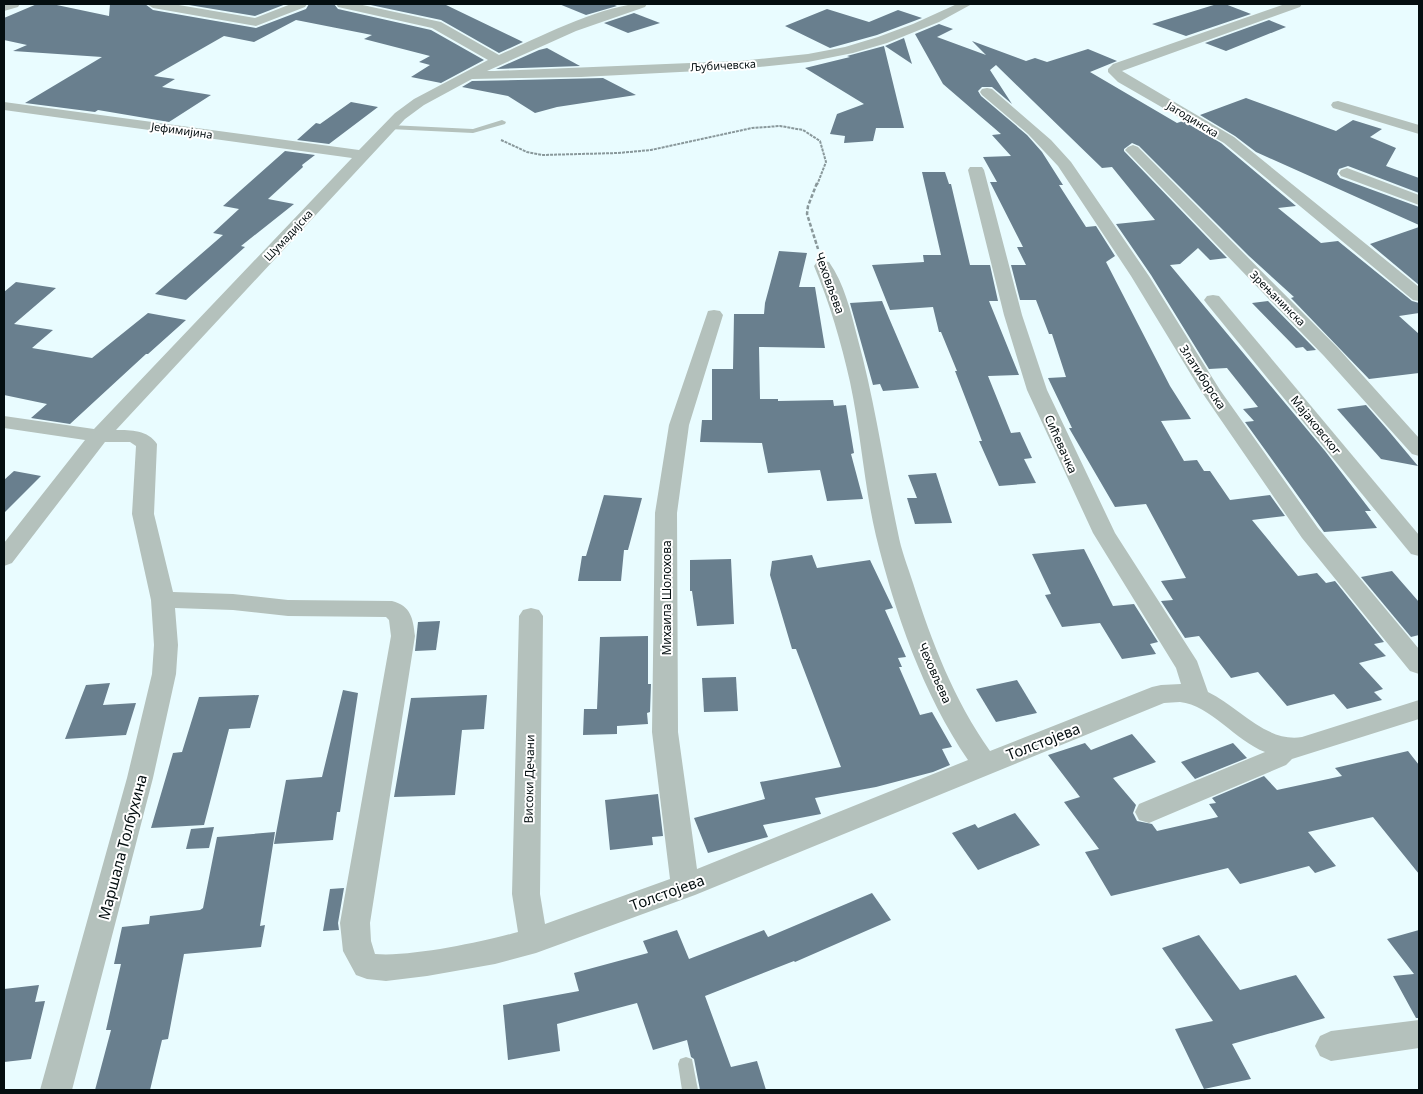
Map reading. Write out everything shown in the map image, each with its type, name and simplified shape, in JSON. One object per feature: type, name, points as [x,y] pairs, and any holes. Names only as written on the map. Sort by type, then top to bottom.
[{"type":"street","points":[[4,7],[14,4]]},
{"type":"street","points":[[153,4],[256,22],[301,4]]},
{"type":"street","points":[[342,4],[427,22],[448,30],[498,60]]},
{"type":"street","name":"Шумадијска","points":[[4,558],[99,436],[389,127],[419,102],[498,60],[571,28],[641,4]]},
{"type":"street","name":"Љубичевска","points":[[471,75],[621,71],[809,58],[841,52],[883,38],[948,13],[966,4]]},
{"type":"street","name":"Јагодинска","points":[[1296,4],[1114,70],[1123,79],[1176,108],[1228,140],[1419,296]]},
{"type":"street","points":[[420,8],[426,16],[427,22]]},
{"type":"street","name":"Златиборска","points":[[987,92],[1049,147],[1068,168],[1070,174],[1140,276],[1212,391],[1304,525],[1419,665]]},
{"type":"street","points":[[1338,105],[1419,130]]},
{"type":"street","name":"Јефимијина","points":[[4,106],[361,155]]},
{"type":"street","name":"Зрењанинска","points":[[1133,150],[1331,352],[1419,450]]},
{"type":"street","name":"Сићевачка","points":[[976,170],[1013,315],[1037,390],[1096,517],[1188,667],[1197,695]]},
{"type":"street","points":[[1347,173],[1419,200]]},
{"type":"street","name":"Чеховљева","points":[[823,266],[841,310],[860,383],[887,535],[904,592],[925,653],[945,697],[960,728],[984,764]]},
{"type":"street","name":"Мајаковског","points":[[1213,300],[1419,549]]},
{"type":"street","name":"Михаила Шолохова","points":[[686,886],[665,732],[666,513],[679,425],[714,315]]},
{"type":"street","points":[[7,428],[99,436]]},
{"type":"street","name":"Маршала Толбухина","points":[[56,1090],[140,778],[164,674],[166,645],[163,600],[143,514],[147,444],[141,439],[131,436],[99,436]]},
{"type":"street","name":"Толстојева","points":[[163,600],[233,602],[288,608],[392,609],[399,614],[403,636],[356,923],[355,944],[358,956],[367,966],[386,968],[494,951],[536,940],[686,886],[984,764],[1162,694],[1172,692],[1197,695],[1215,706],[1246,731],[1285,749]]},
{"type":"street","name":"Високи Дечани","points":[[531,616],[526,894],[530,923],[536,940]]},
{"type":"street","points":[[1149,812],[1277,758],[1285,749],[1302,747],[1419,709]]},
{"type":"street","points":[[1330,1046],[1419,1034]]},
{"type":"lane","points":[[389,127],[473,131],[502,122]]},
{"type":"lane","points":[[686,1064],[690,1090]]},
{"type":"path","name":"Чеховљева","points":[[473,131],[502,141],[522,151],[551,155],[652,150],[731,131],[757,128],[781,126],[805,129],[814,134],[821,144],[826,158],[826,162],[809,199],[807,214],[823,266]]},
{"type":"building","points":[[37,4],[52,4],[109,16],[110,4],[145,4],[153,10],[256,28],[306,9],[309,4],[334,4],[338,9],[431,30],[484,60],[441,83],[411,77],[430,65],[419,62],[430,56],[364,39],[372,35],[296,20],[254,42],[224,36],[154,76],[175,79],[162,87],[211,95],[169,122],[98,110],[95,112],[25,103],[102,57],[13,51],[27,45],[4,40],[4,18]]},
{"type":"building","points":[[183,4],[286,4],[255,16]]},
{"type":"building","points":[[366,4],[444,4],[523,42],[499,53],[441,20]]},
{"type":"building","points":[[559,4],[612,4],[617,6],[586,15]]},
{"type":"building","points":[[1217,4],[1225,4],[1251,14],[1186,36],[1152,24]]},
{"type":"building","points":[[827,9],[869,22],[898,10],[922,18],[877,35],[830,48],[785,26]]},
{"type":"building","points":[[634,13],[660,23],[628,33],[604,23]]},
{"type":"building","points":[[1269,20],[1286,27],[1226,51],[1205,43]]},
{"type":"building","points":[[939,24],[953,29],[937,37],[986,55],[972,41],[1026,61],[1035,58],[1047,62],[1088,49],[1117,61],[1090,72],[1177,123],[1183,121],[1221,143],[1296,206],[1278,208],[1321,243],[1338,241],[1412,301],[1419,303],[1419,313],[1399,316],[1419,334],[1419,373],[1369,379],[1291,298],[1294,297],[1249,256],[1139,146],[1132,143],[1124,149],[1227,258],[1210,260],[1198,248],[1180,264],[1170,265],[1325,451],[1371,511],[1365,511],[1377,528],[1324,532],[1245,422],[1254,421],[1243,409],[1258,407],[1227,368],[1209,369],[1151,275],[1116,224],[1155,220],[1112,167],[1102,168],[996,65],[990,70],[1012,104],[992,87],[982,87],[978,91],[981,96],[1027,135],[1042,152],[1063,185],[1059,185],[1086,227],[1096,226],[1115,256],[1106,262],[1170,386],[1191,419],[1161,421],[1184,461],[1197,460],[1204,471],[1210,471],[1230,500],[1270,495],[1285,516],[1252,520],[1298,576],[1317,573],[1326,583],[1335,581],[1384,642],[1374,644],[1386,656],[1359,663],[1383,689],[1374,692],[1382,700],[1347,709],[1334,694],[1287,706],[1258,672],[1231,678],[1199,636],[1185,638],[1161,601],[1173,600],[1161,581],[1186,578],[1146,504],[1115,507],[1069,428],[1072,428],[1048,378],[1066,377],[1052,334],[1049,334],[1036,300],[1020,300],[1011,265],[1026,265],[1017,247],[1023,247],[990,182],[997,182],[983,157],[1011,156],[992,135],[1001,134],[943,84],[915,34]]},
{"type":"building","points":[[904,38],[912,64],[885,46]]},
{"type":"building","points":[[884,46],[904,128],[876,128],[873,141],[844,143],[845,136],[830,134],[837,114],[864,104],[805,68]]},
{"type":"building","points":[[547,48],[580,66],[496,69],[539,50]]},
{"type":"building","points":[[603,78],[636,95],[557,107],[535,113],[508,96],[462,87],[472,81]]},
{"type":"building","points":[[1246,98],[1336,131],[1353,120],[1382,129],[1370,137],[1396,148],[1386,166],[1419,178],[1419,193],[1348,166],[1339,169],[1337,174],[1340,178],[1419,207],[1419,225],[1256,152],[1235,136],[1200,115]]},
{"type":"building","points":[[351,102],[378,107],[329,144],[297,140],[316,123],[320,124]]},
{"type":"building","points":[[285,151],[315,155],[302,165],[303,167],[268,199],[294,204],[241,246],[245,247],[186,300],[155,294],[223,235],[213,233],[239,209],[223,206]]},
{"type":"building","points":[[922,172],[945,172],[949,184],[951,184],[970,265],[990,265],[998,301],[989,301],[1019,375],[988,376],[1011,433],[1020,432],[1032,458],[1024,459],[1036,483],[999,486],[979,441],[982,441],[955,371],[957,371],[941,332],[939,332],[933,307],[890,310],[872,265],[924,262],[923,255],[941,255]]},
{"type":"building","points":[[1419,227],[1419,285],[1370,244]]},
{"type":"building","points":[[779,251],[807,253],[799,287],[815,287],[825,348],[759,347],[760,399],[778,399],[778,401],[833,400],[834,406],[846,405],[854,453],[851,454],[863,499],[827,501],[820,470],[768,473],[762,443],[700,442],[702,420],[712,420],[712,369],[733,369],[734,314],[764,314],[765,303]]},
{"type":"building","points":[[16,282],[56,288],[14,324],[53,330],[32,348],[92,358],[148,313],[186,320],[70,424],[31,418],[47,404],[4,395],[4,292]]},
{"type":"building","points":[[882,301],[919,388],[883,391],[880,384],[873,385],[850,303]]},
{"type":"building","points":[[1268,301],[1316,350],[1307,351],[1303,347],[1296,348],[1252,303]]},
{"type":"building","points":[[1366,405],[1418,466],[1381,459],[1337,409]]},
{"type":"building","points":[[14,471],[41,476],[4,513],[4,480]]},
{"type":"building","points":[[936,473],[952,523],[915,524],[907,498],[917,498],[908,475]]},
{"type":"building","points":[[604,495],[642,498],[628,550],[624,550],[621,581],[578,581],[582,556],[586,556]]},
{"type":"building","points":[[1084,549],[1113,606],[1134,604],[1158,642],[1150,644],[1156,654],[1122,659],[1100,623],[1062,627],[1045,595],[1051,594],[1032,554]]},
{"type":"building","points":[[812,555],[817,568],[870,560],[893,608],[885,610],[906,657],[898,658],[902,667],[899,667],[920,715],[932,712],[952,747],[942,749],[950,765],[933,772],[876,787],[815,798],[821,814],[763,825],[768,837],[708,853],[694,818],[765,799],[760,782],[841,767],[796,649],[792,649],[770,575],[772,561]]},
{"type":"building","points":[[731,559],[734,624],[697,626],[692,591],[690,591],[690,560]]},
{"type":"building","points":[[1392,571],[1419,602],[1419,635],[1411,637],[1361,577]]},
{"type":"building","points":[[440,621],[436,650],[415,651],[418,622]]},
{"type":"building","points":[[648,636],[648,684],[651,684],[650,712],[647,713],[648,724],[617,726],[617,734],[583,735],[584,709],[597,709],[600,637]]},
{"type":"building","points":[[736,677],[738,711],[704,712],[702,678]]},
{"type":"building","points":[[1017,680],[1037,713],[996,722],[976,689]]},
{"type":"building","points":[[110,683],[103,705],[136,703],[126,735],[65,739],[86,685]]},
{"type":"building","points":[[343,690],[358,693],[340,812],[337,812],[333,840],[274,844],[286,780],[322,777]]},
{"type":"building","points":[[259,695],[250,728],[229,729],[204,825],[151,828],[173,753],[182,752],[199,697]]},
{"type":"building","points":[[487,695],[484,729],[462,730],[455,795],[394,797],[411,698]]},
{"type":"building","points":[[1132,734],[1156,762],[1113,778],[1136,805],[1133,813],[1137,821],[1152,824],[1157,831],[1218,817],[1209,804],[1216,803],[1212,798],[1264,776],[1277,790],[1342,776],[1335,768],[1408,751],[1419,765],[1419,874],[1373,817],[1308,832],[1336,866],[1315,873],[1309,866],[1240,884],[1228,868],[1111,896],[1085,852],[1099,849],[1064,802],[1080,797],[1048,755],[1085,743],[1091,750]]},
{"type":"building","points":[[1233,743],[1247,758],[1195,779],[1181,762]]},
{"type":"building","points":[[658,794],[663,836],[652,837],[653,845],[610,850],[605,800]]},
{"type":"building","points":[[1015,813],[1040,845],[978,870],[952,833],[975,824],[978,828]]},
{"type":"building","points":[[214,827],[209,848],[186,849],[191,829]]},
{"type":"building","points":[[275,832],[260,926],[265,925],[261,947],[184,954],[168,1039],[162,1040],[150,1090],[95,1090],[111,1030],[106,1030],[121,964],[114,964],[122,927],[149,924],[150,916],[200,910],[203,908],[217,837]]},
{"type":"building","points":[[344,888],[338,923],[339,930],[323,931],[330,889]]},
{"type":"building","points":[[872,893],[891,920],[795,962],[705,996],[731,1067],[757,1061],[766,1090],[700,1090],[694,1059],[691,1057],[687,1040],[653,1050],[637,1003],[557,1024],[560,1051],[508,1060],[503,1005],[579,991],[574,973],[648,953],[643,941],[677,930],[689,959],[764,930],[768,937]]},
{"type":"building","points":[[1419,930],[1419,1018],[1416,1018],[1393,976],[1414,974],[1387,939]]},
{"type":"building","points":[[1199,935],[1240,990],[1296,975],[1325,1018],[1232,1044],[1251,1079],[1204,1089],[1175,1029],[1213,1021],[1162,948]]},
{"type":"building","points":[[39,985],[35,1002],[45,1001],[31,1059],[4,1062],[4,989]]}]
